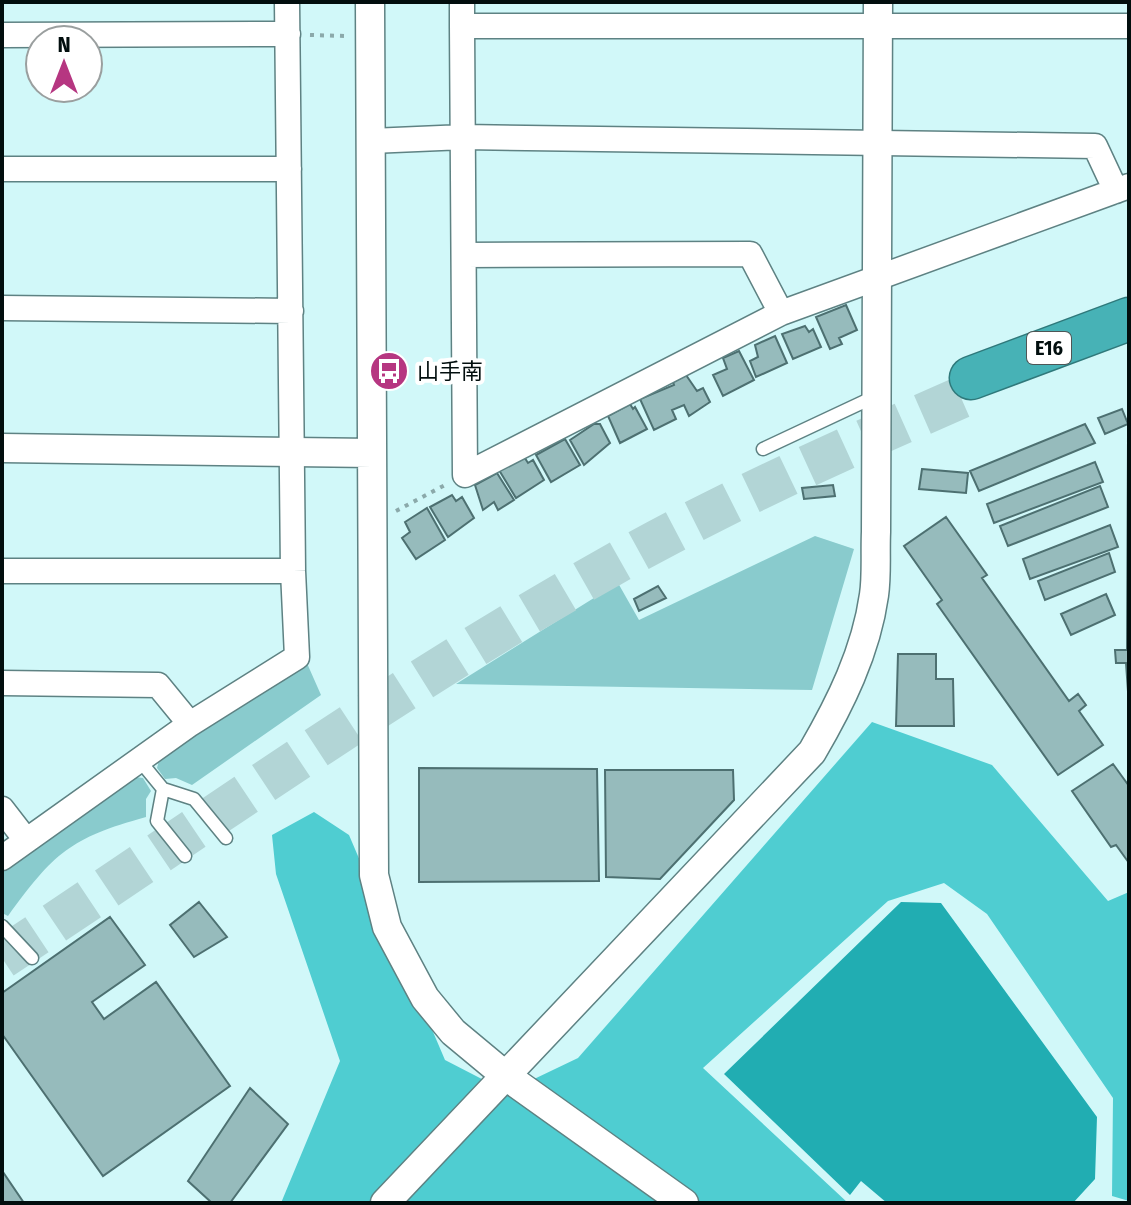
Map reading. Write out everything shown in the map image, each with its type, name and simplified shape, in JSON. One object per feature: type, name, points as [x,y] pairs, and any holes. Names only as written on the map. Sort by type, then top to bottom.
[{"type":"highway","name":"E16","points":[[1129,319],[973,385],[1129,333]]},
{"type":"street","points":[[2,858],[190,724],[297,657],[293,571],[287,2]]},
{"type":"street","points":[[370,2],[374,875],[387,927],[425,998],[453,1032],[506,1076],[684,1203]]},
{"type":"street","points":[[371,141],[464,137],[1095,146],[1122,189],[781,313],[465,475],[465,255],[464,137],[462,14],[878,14],[1129,26]]},
{"type":"street","points":[[385,1203],[812,752],[837,710],[859,656],[874,596],[878,395],[878,14]]},
{"type":"street","points":[[2,35],[288,34]]},
{"type":"street","points":[[2,169],[289,169]]},
{"type":"street","points":[[465,255],[750,254],[781,313]]},
{"type":"street","points":[[2,308],[291,311]]},
{"type":"street","points":[[2,448],[372,453]]},
{"type":"street","points":[[2,571],[293,571]]},
{"type":"street","points":[[2,683],[158,685],[190,724]]},
{"type":"street","points":[[2,809],[26,840]]},
{"type":"lane","points":[[763,449],[878,395]]},
{"type":"lane","points":[[140,761],[163,789],[194,799],[226,838]]},
{"type":"lane","points":[[163,789],[157,821],[185,856]]},
{"type":"lane","points":[[2,926],[32,958]]},
{"type":"path","points":[[288,34],[370,36]]},
{"type":"path","points":[[372,523],[465,475]]},
{"type":"shaded area","points":[[815,536],[854,549],[812,690],[456,684],[618,583],[639,620]]},
{"type":"shaded area","points":[[306,661],[321,695],[192,785],[176,778],[165,779],[157,768],[159,760]]},
{"type":"shaded area","points":[[872,722],[992,765],[1108,901],[1129,892],[1129,1201],[1112,1196],[1113,1098],[987,914],[944,883],[888,901],[703,1068],[848,1203],[281,1203],[340,1061],[276,874],[272,835],[314,812],[349,835],[445,1060],[507,1092],[578,1058]]},
{"type":"shaded area","points":[[135,777],[143,778],[151,791],[146,799],[146,817],[99,832],[66,851],[38,877],[8,916],[2,913],[2,872]]},
{"type":"shaded area","points":[[901,902],[941,903],[1097,1117],[1095,1179],[1073,1203],[887,1203],[861,1181],[850,1195],[724,1074]]},
{"type":"building","points":[[846,305],[857,330],[839,338],[842,344],[830,349],[816,317]]},
{"type":"building","points":[[805,326],[809,332],[813,329],[821,347],[793,359],[782,334]]},
{"type":"building","points":[[775,336],[787,363],[756,377],[750,361],[758,357],[755,345]]},
{"type":"building","points":[[739,351],[754,380],[723,396],[713,375],[727,369],[723,358]]},
{"type":"building","points":[[686,375],[697,391],[703,388],[710,402],[689,416],[684,405],[672,410],[676,419],[654,430],[640,399],[674,385],[673,382]]},
{"type":"building","points":[[630,404],[633,409],[635,407],[647,429],[620,443],[608,416]]},
{"type":"building","points":[[1122,409],[1128,424],[1105,434],[1098,418]]},
{"type":"building","points":[[594,424],[600,424],[610,443],[584,465],[570,440]]},
{"type":"building","points":[[1085,424],[1095,443],[979,491],[970,471]]},
{"type":"building","points":[[1128,437],[1129,706],[1126,663],[1116,663],[1115,650],[1127,650]]},
{"type":"building","points":[[565,439],[580,465],[551,482],[536,455]]},
{"type":"building","points":[[523,455],[528,463],[533,460],[544,480],[516,498],[499,470]]},
{"type":"building","points":[[1095,462],[1103,482],[994,523],[987,504]]},
{"type":"building","points":[[922,469],[968,473],[966,493],[919,489]]},
{"type":"building","points":[[497,473],[514,500],[498,510],[494,502],[483,510],[475,485]]},
{"type":"building","points":[[833,485],[835,496],[804,499],[802,488]]},
{"type":"building","points":[[1100,486],[1108,507],[1008,546],[1000,526]]},
{"type":"building","points":[[452,495],[456,501],[462,497],[474,518],[448,537],[430,507]]},
{"type":"building","points":[[427,508],[445,540],[416,559],[402,538],[410,532],[405,522]]},
{"type":"building","points":[[946,517],[987,575],[982,578],[1069,701],[1078,694],[1086,705],[1079,711],[1103,745],[1058,775],[937,604],[942,600],[904,546]]},
{"type":"building","points":[[1110,525],[1118,547],[1030,579],[1023,559]]},
{"type":"building","points":[[1109,553],[1115,572],[1045,600],[1038,581]]},
{"type":"building","points":[[658,586],[666,598],[639,611],[634,599]]},
{"type":"building","points":[[1106,594],[1115,615],[1071,635],[1061,614]]},
{"type":"building","points":[[898,654],[936,654],[936,679],[953,679],[954,726],[896,726]]},
{"type":"building","points":[[1113,764],[1129,786],[1129,863],[1116,845],[1111,847],[1072,791]]},
{"type":"building","points":[[419,768],[597,769],[599,881],[419,882]]},
{"type":"building","points":[[605,770],[733,770],[734,800],[660,879],[606,877]]},
{"type":"building","points":[[199,902],[227,937],[194,957],[170,925]]},
{"type":"building","points":[[110,917],[145,965],[92,1002],[104,1019],[156,982],[230,1086],[103,1176],[2,1034],[2,993]]},
{"type":"building","points":[[250,1088],[288,1124],[230,1203],[212,1203],[188,1181]]},
{"type":"building","points":[[2,1169],[3,1172],[24,1203],[2,1203]]},
{"type":"tunnel","points":[[2,958],[303,756],[533,611],[655,541],[746,495],[976,391]]},
{"type":"place","name":"山手南","points":[[389,371]]}]
